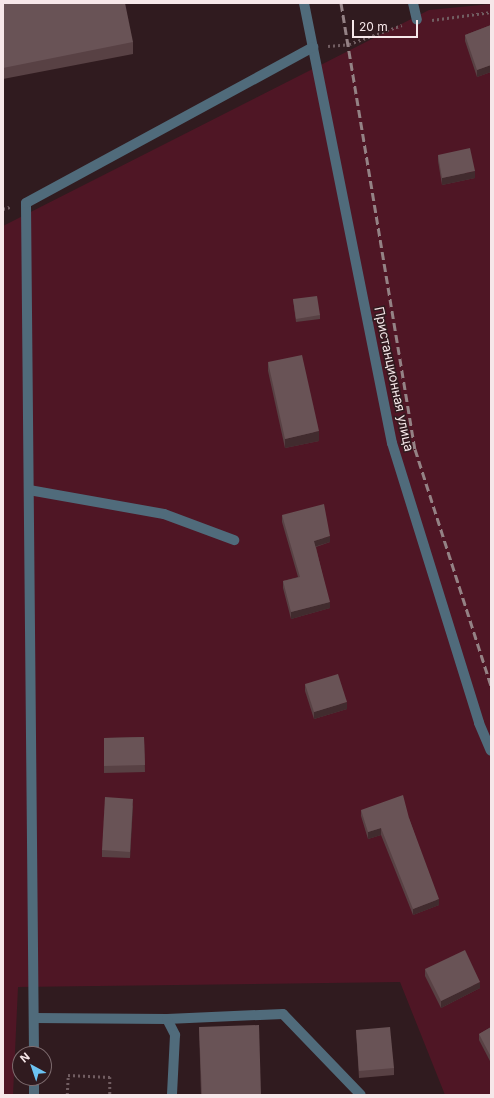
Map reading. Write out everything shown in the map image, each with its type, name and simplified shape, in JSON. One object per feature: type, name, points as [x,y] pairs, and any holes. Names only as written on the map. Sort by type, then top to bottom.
[{"type":"street","name":"Пристанционная улица","points":[[304,3],[392,443],[478,723],[491,751]]},
{"type":"street","points":[[413,3],[417,20]]},
{"type":"street","points":[[34,1046],[26,203],[313,47]]},
{"type":"street","points":[[29,490],[164,514],[234,540]]},
{"type":"street","points":[[34,1018],[167,1019],[284,1014],[361,1095]]},
{"type":"street","points":[[167,1019],[175,1035],[172,1095]]},
{"type":"path","points":[[68,1095],[68,1075],[110,1077],[110,1095]]},
{"type":"shaded area","points":[[491,4],[491,1095],[445,1095],[400,982],[18,987],[15,1046],[12,1046],[13,1095],[3,1095],[3,226],[429,10]]},
{"type":"building","points":[[3,3],[125,3],[133,42],[3,68]]},
{"type":"building","points":[[491,25],[491,65],[477,70],[465,35]]},
{"type":"building","points":[[470,148],[475,171],[442,178],[438,155]]},
{"type":"building","points":[[317,296],[320,315],[296,319],[293,299]]},
{"type":"building","points":[[302,355],[319,431],[285,439],[268,362]]},
{"type":"building","points":[[324,504],[330,536],[314,541],[330,602],[291,612],[283,581],[300,577],[282,515]]},
{"type":"building","points":[[338,674],[347,702],[314,712],[305,684]]},
{"type":"building","points":[[144,737],[145,765],[104,766],[104,738]]},
{"type":"building","points":[[403,795],[409,818],[439,899],[413,909],[381,828],[368,832],[361,810]]},
{"type":"building","points":[[105,797],[133,799],[130,852],[102,850]]},
{"type":"building","points":[[465,950],[480,982],[441,1001],[425,969]]},
{"type":"building","points":[[259,1025],[261,1095],[202,1095],[199,1027]]},
{"type":"building","points":[[390,1027],[394,1068],[359,1071],[356,1030]]},
{"type":"building","points":[[491,1027],[491,1057],[479,1034]]},
{"type":"railway","points":[[341,3],[415,449],[491,686]]}]
